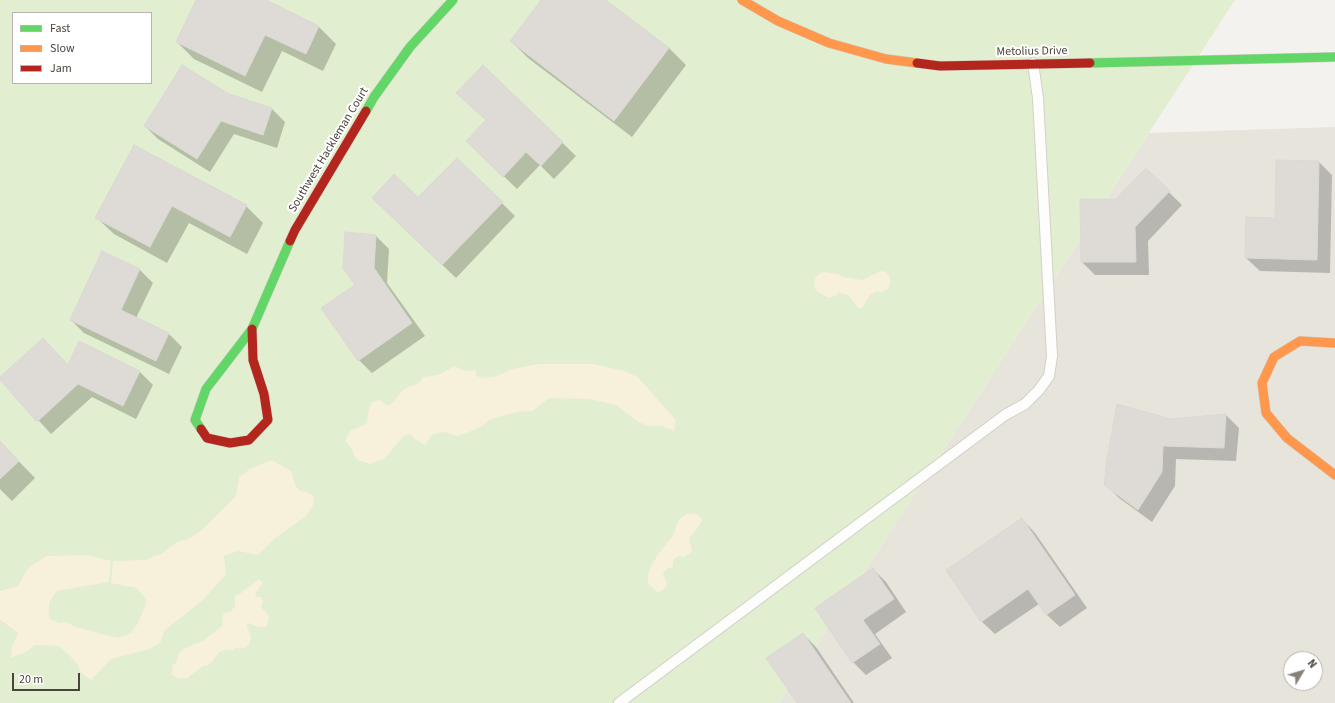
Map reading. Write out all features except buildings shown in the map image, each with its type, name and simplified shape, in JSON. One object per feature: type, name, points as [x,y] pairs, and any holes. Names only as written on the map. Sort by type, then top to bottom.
[{"type":"street","name":"Southwest Hackleman Court","points":[[252,329],[253,360],[264,394],[268,420],[249,440],[230,443],[208,438],[195,420],[206,389],[252,329],[295,230],[374,97],[410,47],[453,0]]},
{"type":"street","name":"Metolius Drive","points":[[742,0],[778,21],[829,43],[886,59],[940,66],[1335,57]]},
{"type":"street","points":[[1335,343],[1300,341],[1274,357],[1262,383],[1266,413],[1287,438],[1335,475]]},
{"type":"lane","points":[[619,703],[1005,416],[1025,404],[1040,390],[1049,376],[1052,356],[1038,98],[1033,64]]},
{"type":"shaded area","points":[[1335,127],[1335,703],[779,703],[1149,133]]},
{"type":"green space","points":[[0,0],[1235,0],[779,703],[0,703]]},
{"type":"sand","points":[[881,271],[886,272],[891,280],[888,289],[882,292],[875,292],[870,295],[863,307],[859,309],[849,296],[839,292],[835,296],[828,298],[814,288],[815,278],[820,273],[825,272],[838,274],[842,277],[863,280]]},
{"type":"sand","points":[[538,364],[592,364],[625,371],[638,377],[676,420],[674,431],[662,426],[649,426],[638,422],[616,405],[589,399],[549,398],[533,411],[519,412],[491,419],[482,426],[457,436],[444,432],[437,433],[431,436],[425,445],[416,440],[410,434],[404,436],[384,459],[369,464],[356,459],[352,449],[345,441],[350,431],[366,424],[372,402],[380,400],[386,405],[391,404],[402,391],[409,386],[418,384],[423,377],[438,375],[455,366],[464,371],[475,370],[477,376],[482,378],[497,376],[512,369]]},
{"type":"sand","points":[[272,460],[292,472],[294,483],[299,490],[314,496],[313,506],[306,516],[274,539],[258,555],[238,551],[224,556],[226,574],[203,600],[164,631],[161,642],[150,649],[111,659],[91,680],[81,673],[78,665],[59,646],[35,645],[26,652],[11,658],[12,647],[18,633],[0,620],[0,591],[18,586],[28,568],[46,556],[87,555],[111,561],[109,582],[57,591],[49,603],[49,618],[59,623],[66,622],[76,627],[118,638],[131,633],[138,623],[147,601],[137,588],[111,583],[113,561],[145,560],[162,553],[177,542],[188,539],[203,529],[236,496],[239,477],[250,469]]},
{"type":"sand","points":[[687,514],[696,514],[700,516],[702,521],[689,538],[692,552],[684,557],[679,556],[675,558],[673,567],[668,568],[663,574],[667,582],[666,587],[657,592],[648,584],[648,576],[652,563],[672,537],[679,519]]},
{"type":"sand","points":[[259,579],[263,583],[255,594],[257,597],[261,597],[263,601],[261,607],[269,616],[267,627],[259,627],[248,623],[247,626],[251,637],[250,643],[245,648],[235,648],[233,650],[224,650],[219,652],[212,662],[207,666],[203,666],[187,678],[179,679],[171,674],[173,669],[172,665],[177,662],[178,654],[183,649],[204,640],[222,626],[223,614],[231,611],[235,606],[235,596]]},
{"type":"traffic: fast","points":[[366,111],[374,97],[410,47],[453,0]]},
{"type":"traffic: fast","points":[[1090,63],[1335,57]]},
{"type":"traffic: fast","points":[[201,429],[195,420],[206,389],[252,329],[290,241]]},
{"type":"traffic: slow","points":[[742,0],[778,21],[829,43],[886,59],[917,63]]},
{"type":"traffic: slow","points":[[1335,343],[1300,341],[1274,357],[1262,383],[1266,413],[1287,438],[1335,475]]},
{"type":"traffic: jam","points":[[917,63],[940,66],[1090,63]]},
{"type":"traffic: jam","points":[[290,241],[295,230],[366,111]]},
{"type":"traffic: jam","points":[[201,429],[207,438],[230,443],[249,440],[268,420],[264,394],[253,360],[252,329]]}]
